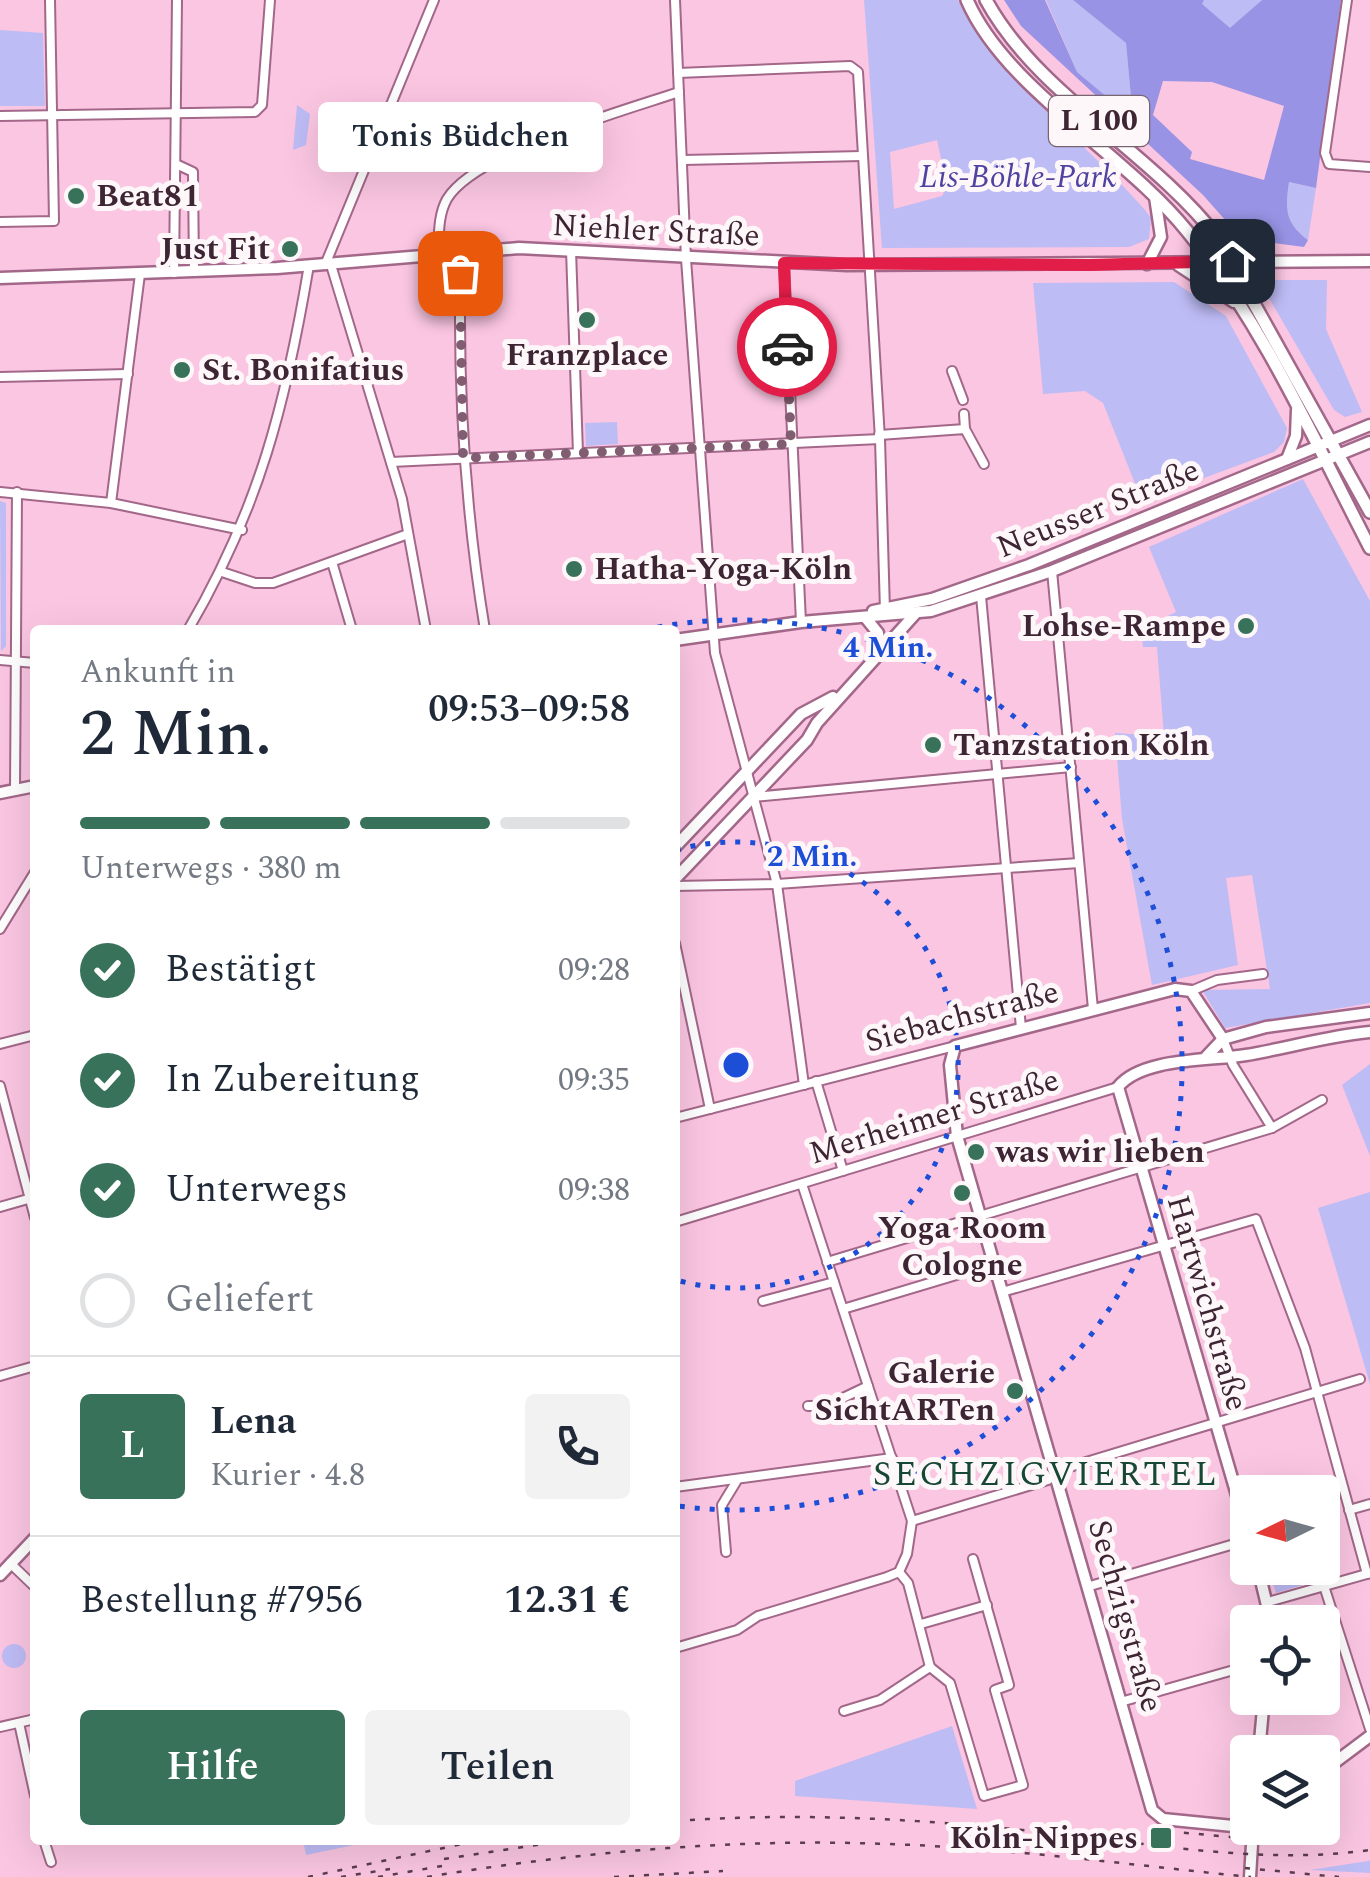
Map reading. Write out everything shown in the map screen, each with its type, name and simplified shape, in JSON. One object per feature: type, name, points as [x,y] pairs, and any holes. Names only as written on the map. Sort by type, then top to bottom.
[{"type":"main road","name":"L 100","points":[[967,0],[999,50],[1155,197],[1209,262],[1298,410],[1370,548]]},
{"type":"main road","name":"L 100","points":[[986,0],[1018,46],[1186,201],[1232,261],[1370,512]]},
{"type":"street","points":[[0,222],[54,221],[50,0]]},
{"type":"street","points":[[174,272],[177,0]]},
{"type":"street","points":[[0,116],[259,110],[270,0]]},
{"type":"street","points":[[425,625],[391,462],[328,264],[434,0]]},
{"type":"street","points":[[675,0],[686,259],[712,634],[777,884],[804,1084]]},
{"type":"street","points":[[1347,0],[1325,153],[1329,164],[1370,167]]},
{"type":"street","points":[[678,73],[850,66],[858,72],[866,265],[879,437],[876,614],[880,652]]},
{"type":"street","points":[[438,253],[444,206],[464,182],[531,142],[679,92]]},
{"type":"street","points":[[683,160],[862,156]]},
{"type":"street","points":[[178,165],[193,172],[194,272]]},
{"type":"street","points":[[1147,264],[1161,237],[1155,197]]},
{"type":"street","points":[[571,250],[578,453]]},
{"type":"street","name":"Niehler Straße","points":[[0,278],[194,272],[438,253],[571,250],[686,259],[866,265],[1370,261]]},
{"type":"street","points":[[460,252],[458,354],[466,511],[484,625]]},
{"type":"street","points":[[784,263],[801,622]]},
{"type":"street","points":[[1174,264],[1205,279],[1235,303]]},
{"type":"street","points":[[191,625],[242,530],[283,400],[309,265]]},
{"type":"street","points":[[110,504],[140,274]]},
{"type":"street","points":[[952,371],[962,400]]},
{"type":"street","points":[[0,377],[128,374]]},
{"type":"street","points":[[1287,459],[1296,436],[1298,410]]},
{"type":"street","points":[[964,414],[965,429],[984,464]]},
{"type":"street","name":"Neusser Straße","points":[[838,618],[876,614],[932,599],[1057,554],[1370,425]]},
{"type":"street","points":[[391,462],[791,444],[965,429]]},
{"type":"street","points":[[1367,443],[1370,457]]},
{"type":"street","name":"Neusser Straße","points":[[680,639],[838,618],[915,614],[981,596],[1367,443]]},
{"type":"street","points":[[0,492],[110,504],[242,530]]},
{"type":"street","points":[[15,790],[17,492]]},
{"type":"street","points":[[1200,495],[1205,508]]},
{"type":"street","points":[[222,572],[264,584],[408,534]]},
{"type":"street","points":[[1057,554],[1052,571],[1093,1009]]},
{"type":"street","points":[[332,562],[351,625]]},
{"type":"street","points":[[981,596],[1021,1028]]},
{"type":"street","points":[[680,877],[810,735],[850,684],[932,599]]},
{"type":"street","points":[[0,660],[30,662]]},
{"type":"street","points":[[680,842],[794,722],[850,684]]},
{"type":"street","points":[[794,722],[803,723],[810,735]]},
{"type":"street","points":[[753,797],[1071,768]]},
{"type":"street","points":[[0,793],[30,787]]},
{"type":"street","points":[[680,883],[777,884],[1079,862]]},
{"type":"street","points":[[0,928],[30,880]]},
{"type":"street","points":[[680,967],[710,1108]]},
{"type":"street","name":"Siebachstraße","points":[[680,1117],[1093,1009],[1175,989],[1191,990],[1217,980],[1263,974]]},
{"type":"street","points":[[1191,990],[1272,1128]]},
{"type":"street","points":[[1205,1058],[1223,1039],[1279,1024],[1370,1013]]},
{"type":"street","name":"Merheimer Straße","points":[[680,1221],[1118,1087],[1126,1078],[1205,1058],[1370,1032]]},
{"type":"street","points":[[0,1044],[30,1036]]},
{"type":"street","name":"Sechzigstraße","points":[[954,1046],[950,1065],[957,1136],[1156,1815],[1230,1825]]},
{"type":"street","points":[[816,1082],[843,1171]]},
{"type":"street","points":[[0,1086],[30,1191]]},
{"type":"street","name":"Hartwichstraße","points":[[1118,1087],[1230,1475]]},
{"type":"street","points":[[827,1262],[1272,1128],[1322,1100]]},
{"type":"street","points":[[680,1647],[737,1630],[758,1616],[899,1572],[908,1554],[912,1521],[802,1184]]},
{"type":"street","points":[[0,1207],[30,1199]]},
{"type":"street","points":[[1002,1292],[1252,1218],[1262,1228],[1317,1390],[1368,1573],[1268,1602]]},
{"type":"street","points":[[843,1309],[994,1264]]},
{"type":"street","points":[[763,1301],[834,1282]]},
{"type":"street","points":[[0,1376],[30,1367]]},
{"type":"street","points":[[912,1521],[1215,1421],[1360,1379]]},
{"type":"street","points":[[808,1406],[826,1406],[868,1386]]},
{"type":"street","points":[[680,1487],[892,1458]]},
{"type":"street","points":[[726,1552],[722,1505],[737,1481]]},
{"type":"street","points":[[1350,1510],[1370,1504]]},
{"type":"street","points":[[1090,1586],[1230,1542]]},
{"type":"street","points":[[0,1575],[30,1543]]},
{"type":"street","points":[[899,1572],[908,1584],[930,1667],[950,1683],[984,1796],[1024,1785],[995,1690],[1010,1685],[973,1559]]},
{"type":"street","points":[[10,1564],[30,1582]]},
{"type":"street","points":[[1263,1585],[1268,1605]]},
{"type":"street","points":[[1324,1586],[1370,1733],[1340,1757]]},
{"type":"street","points":[[921,1624],[987,1605]]},
{"type":"street","points":[[844,1711],[880,1700],[930,1667]]},
{"type":"street","points":[[1124,1702],[1230,1671]]},
{"type":"street","points":[[0,1726],[30,1720]]},
{"type":"street","points":[[19,1722],[30,1773]]},
{"type":"street","points":[[46,1845],[51,1862]]},
{"type":"street","points":[[1250,1877],[1253,1845]]},
{"type":"green space","name":"Lis-Böhle-Park","points":[[864,0],[958,0],[994,54],[1151,218],[1149,239],[1129,247],[882,248]],"holes":[[[937,140],[947,186],[942,196],[894,209],[890,152]]]},
{"type":"green space","points":[[1046,0],[1073,0],[1126,43],[1133,120],[1077,72]]},
{"type":"green space","points":[[1197,0],[1262,0],[1230,29]]},
{"type":"green space","points":[[0,30],[43,33],[45,106],[0,106]]},
{"type":"green space","points":[[297,105],[310,114],[306,145],[293,150]]},
{"type":"green space","points":[[1289,182],[1316,188],[1308,240],[1288,214]]},
{"type":"green space","points":[[1265,280],[1327,280],[1326,329],[1362,412],[1345,417],[1334,410],[1262,286]]},
{"type":"green space","points":[[1174,282],[1226,316],[1287,428],[1284,442],[1274,452],[1142,501],[1103,403],[1085,391],[1043,394],[1033,283]]},
{"type":"green space","points":[[617,422],[618,444],[586,446],[585,423]]},
{"type":"green space","points":[[1303,479],[1370,601],[1370,1003],[1225,1028],[1202,990],[1270,989],[1252,875],[1226,878],[1238,965],[1152,985],[1122,819],[1115,733],[1164,736],[1157,647],[1143,647],[1141,629],[1176,612],[1149,547]]},
{"type":"green space","points":[[0,501],[6,503],[6,646],[1,651]]},
{"type":"green space","points":[[1370,1064],[1370,1156],[1342,1085]]},
{"type":"green space","points":[[1370,1192],[1370,1384],[1318,1208]]},
{"type":"green space","points":[[1273,1585],[1303,1585],[1276,1593]]},
{"type":"green space","points":[[14,1644],[26,1656],[14,1668],[2,1656]]},
{"type":"green space","points":[[952,1726],[977,1809],[795,1796],[795,1781]]},
{"type":"green space","points":[[304,1845],[354,1845],[306,1855]]},
{"type":"green space","points":[[1368,1861],[1370,1873],[1310,1870]]},
{"type":"shaded area","points":[[1004,0],[1045,0],[1077,72],[1133,119],[1126,43],[1073,0],[1204,0],[1202,4],[1230,28],[1262,0],[1341,0],[1316,188],[1289,182],[1288,215],[1308,240],[1304,247],[1242,239],[1203,195],[1021,26]],"holes":[[[1163,81],[1212,82],[1284,106],[1264,180],[1190,159],[1192,152],[1153,115]]]},
{"type":"railway","points":[[680,1821],[863,1818],[1003,1828],[1250,1854],[1370,1850]]},
{"type":"railway","points":[[1154,1830],[1230,1837]]},
{"type":"railway","points":[[427,1877],[542,1860],[772,1843],[979,1849],[1251,1877]]},
{"type":"railway","points":[[308,1877],[457,1845]]},
{"type":"railway","points":[[444,1859],[536,1845]]},
{"type":"railway","points":[[378,1877],[442,1866]]},
{"type":"railway","points":[[1245,1868],[1339,1877]]},
{"type":"railway","points":[[341,1877],[390,1869]]},
{"type":"railway","points":[[614,1877],[723,1871]]},
{"type":"way so far","points":[[460,273],[458,354],[463,458],[791,444],[787,347]]},
{"type":"place","name":"Beat81","points":[[76,196]]},
{"type":"place","name":"Just Fit","points":[[290,249]]},
{"type":"place","name":"Tonis Büdchen","points":[[460,273]]},
{"type":"place","name":"Franzplace","points":[[587,320]]},
{"type":"place","name":"St. Bonifatius","points":[[182,370]]},
{"type":"place","name":"Hatha-Yoga-Köln","points":[[574,569]]},
{"type":"place","name":"Lohse-Rampe","points":[[1246,626]]},
{"type":"place","name":"Tanzstation Köln","points":[[933,745]]},
{"type":"place","name":"was wir lieben","points":[[976,1152]]},
{"type":"place","name":"Yoga Room Cologne","points":[[962,1193]]},
{"type":"place","name":"Galerie SichtARTen","points":[[1015,1391]]},
{"type":"place","name":"Köln-Nippes","points":[[1161,1838]]},
{"type":"district","name":"SECHZIGVIERTEL","points":[[1046,1474]]},
{"type":"route","points":[[787,347],[784,263],[1089,265],[1232,261]]}]
